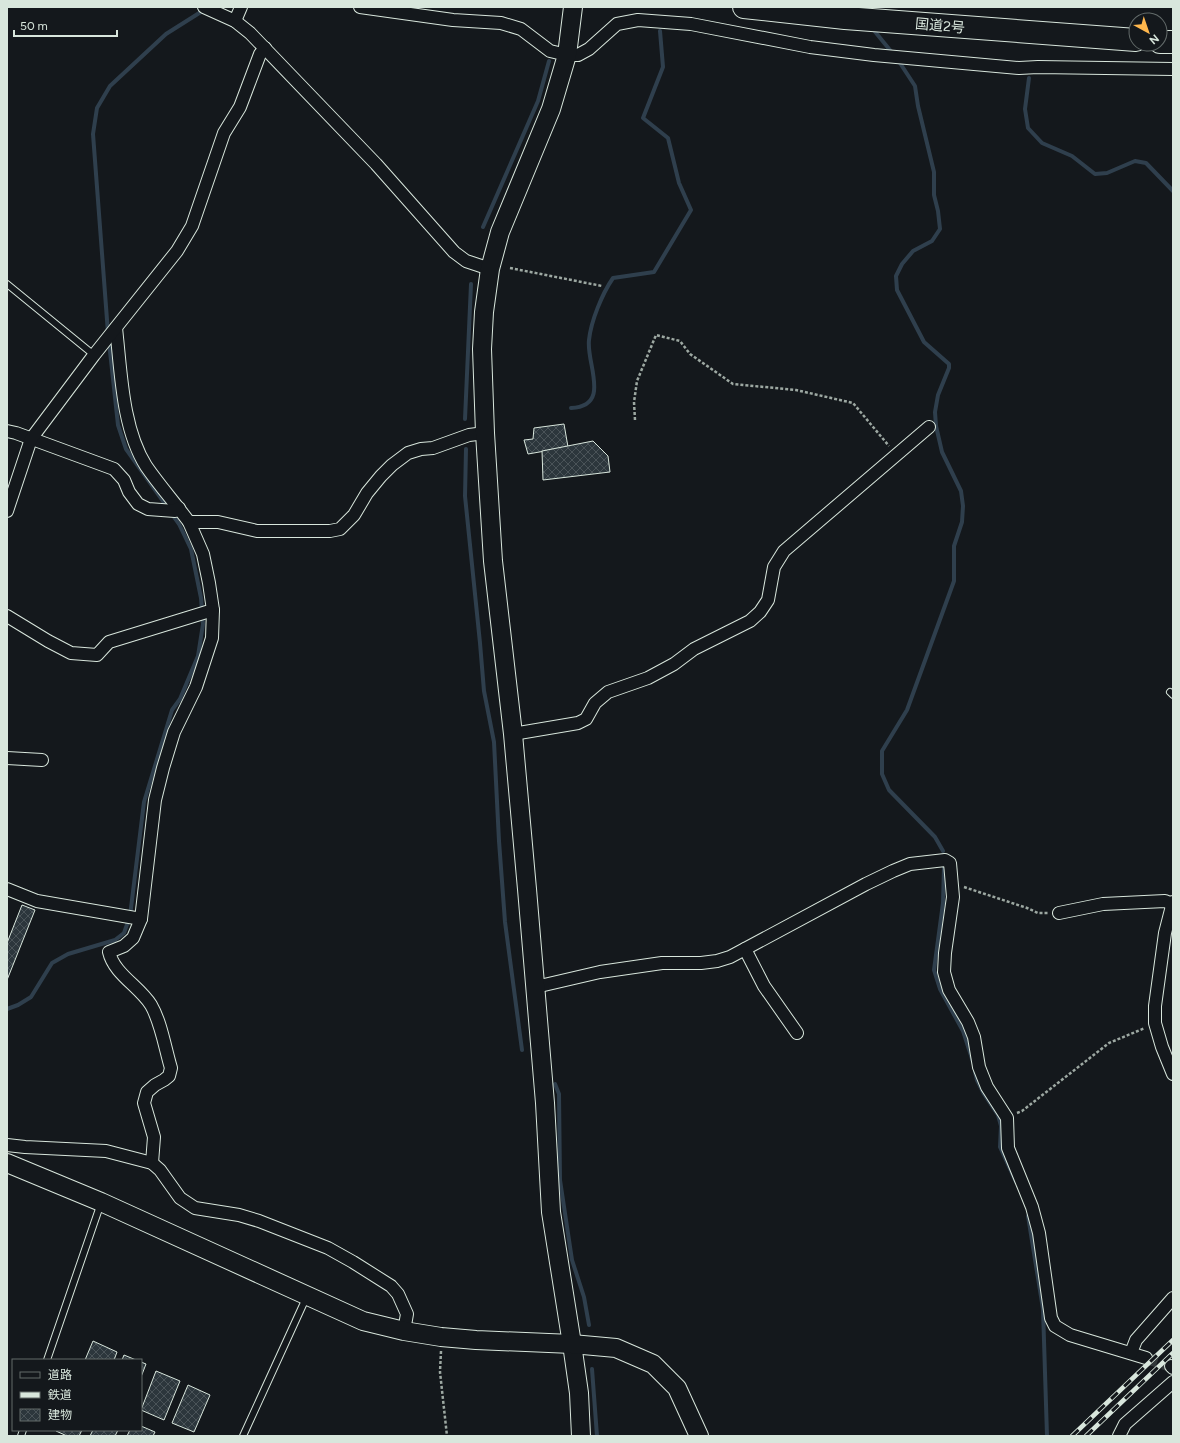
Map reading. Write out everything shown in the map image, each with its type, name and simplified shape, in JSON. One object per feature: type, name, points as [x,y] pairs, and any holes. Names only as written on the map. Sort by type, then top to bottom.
[{"type":"highway","name":"国道2号","points":[[744,7],[888,22],[1128,39]]},
{"type":"street","points":[[235,22],[241,7]]},
{"type":"street","points":[[360,7],[453,20],[501,22],[521,29],[550,51],[567,55],[578,55],[589,48],[617,24],[638,20],[691,24],[810,47],[874,55],[1019,68],[1173,69]]},
{"type":"street","points":[[573,7],[567,55],[551,109],[500,232],[490,269],[484,312],[482,349],[485,433],[494,561],[513,734],[545,1103],[551,1212],[572,1344],[578,1393],[581,1436]]},
{"type":"street","points":[[208,9],[235,22],[250,33],[376,164],[454,252],[466,261],[490,269]]},
{"type":"street","points":[[7,511],[31,439],[94,355],[177,251],[192,226],[224,133],[240,107],[260,54],[265,48]]},
{"type":"street","points":[[116,328],[123,398],[128,422],[146,465],[190,522],[203,554],[213,610],[212,638],[196,687],[174,732],[155,800],[141,919],[133,938],[124,946],[109,952],[116,967],[142,993],[151,1005],[156,1016],[170,1068],[169,1076],[146,1092],[144,1102],[154,1137],[152,1163]]},
{"type":"street","points":[[513,734],[578,723],[586,719],[595,703],[608,692],[648,678],[674,664],[694,649],[750,621],[760,612],[768,600],[774,567],[784,551],[929,427]]},
{"type":"street","points":[[7,432],[31,439],[114,469],[124,480],[129,492],[138,504],[148,509],[175,510],[179,508]]},
{"type":"street","points":[[190,522],[218,522],[257,531],[330,531],[340,529],[354,515],[367,493],[381,476],[392,464],[408,453],[421,449],[433,448],[469,435],[485,433]]},
{"type":"street","points":[[7,616],[71,653],[97,655],[109,642],[213,610]]},
{"type":"street","points":[[7,758],[42,760]]},
{"type":"street","points":[[535,986],[544,986],[600,972],[662,963],[701,963],[717,961],[730,957],[866,884],[910,864],[945,860],[950,863],[953,897],[945,952],[944,972],[949,990],[968,1022],[974,1037],[979,1067],[987,1087],[1007,1118],[1008,1148],[1032,1207],[1039,1233],[1051,1318],[1055,1326],[1070,1335],[1146,1358]]},
{"type":"street","points":[[7,889],[37,901],[141,919]]},
{"type":"street","points":[[1059,912],[1103,904],[1165,901],[1173,903],[1164,941],[1155,1006],[1155,1023],[1162,1047],[1173,1074]]},
{"type":"street","points":[[745,949],[764,986],[798,1033]]},
{"type":"street","points":[[7,1145],[106,1151],[152,1163],[160,1170],[180,1198],[195,1208],[239,1215],[328,1248],[391,1286],[398,1294],[407,1314],[404,1331]]},
{"type":"street","points":[[7,1163],[102,1202],[363,1321],[404,1331],[441,1337],[572,1344],[616,1348],[653,1364],[677,1388],[699,1436]]},
{"type":"street","points":[[1131,1353],[1136,1340],[1173,1298]]},
{"type":"street","points":[[1119,1436],[1125,1424],[1173,1382]]},
{"type":"lane","points":[[7,284],[94,355]]},
{"type":"lane","points":[[47,1359],[102,1202]]},
{"type":"lane","points":[[243,1436],[307,1295]]},
{"type":"path","points":[[510,268],[602,286]]},
{"type":"path","points":[[635,420],[634,402],[637,381],[656,335],[680,341],[690,354],[733,384],[796,390],[853,403],[896,454]]},
{"type":"path","points":[[953,884],[1038,913],[1059,912]]},
{"type":"path","points":[[1007,1118],[1022,1111],[1109,1043],[1155,1023]]},
{"type":"path","points":[[441,1337],[440,1372],[447,1436]]},
{"type":"building","points":[[564,424],[568,447],[528,454],[524,440],[533,439],[534,428]]},
{"type":"building","points":[[593,441],[608,456],[610,472],[543,480],[542,451]]},
{"type":"building","points":[[22,905],[35,910],[7,980],[7,943]]},
{"type":"building","points":[[93,1341],[117,1352],[114,1359],[85,1359]]},
{"type":"building","points":[[124,1355],[134,1359],[122,1359]]},
{"type":"building","points":[[142,1362],[146,1364],[142,1374]]},
{"type":"building","points":[[156,1371],[180,1381],[164,1420],[142,1410]]},
{"type":"building","points":[[188,1385],[210,1395],[194,1432],[172,1423]]},
{"type":"building","points":[[142,1426],[155,1432],[153,1436],[127,1436],[130,1431],[142,1431]]},
{"type":"building","points":[[56,1431],[82,1431],[79,1436],[67,1436]]},
{"type":"building","points":[[92,1431],[118,1431],[115,1436],[90,1436]]},
{"type":"waterway","points":[[108,333],[93,134],[97,108],[110,86],[166,34],[204,10]]},
{"type":"waterway","points":[[872,28],[894,55]]},
{"type":"waterway","points":[[571,408],[583,405],[591,400],[594,392],[589,340],[595,316],[609,284],[613,278],[654,272],[691,210],[679,183],[668,138],[643,118],[663,67],[660,31]]},
{"type":"waterway","points":[[898,60],[915,86],[918,106],[934,172],[934,195],[940,229],[932,241],[913,251],[902,264],[896,276],[897,290],[924,342],[949,364],[949,368],[938,395],[935,412],[936,426],[942,452],[961,491],[963,506],[962,522],[954,546],[954,581],[907,710],[882,751],[882,774],[889,790],[935,837],[943,851]]},
{"type":"waterway","points":[[483,227],[538,101],[549,61]]},
{"type":"waterway","points":[[1029,78],[1025,109],[1028,128],[1042,143],[1072,156],[1095,174],[1107,173],[1135,161],[1146,163],[1173,191]]},
{"type":"waterway","points":[[465,419],[471,284]]},
{"type":"waterway","points":[[109,342],[118,425],[126,449],[168,508]]},
{"type":"waterway","points":[[466,449],[465,496],[484,691],[494,742],[505,922],[522,1050]]},
{"type":"waterway","points":[[7,1009],[18,1005],[31,997],[52,963],[68,954],[115,940],[124,933],[130,916],[144,802],[172,710],[180,699],[198,656],[203,624],[201,598],[191,549],[179,524],[172,514]]},
{"type":"waterway","points":[[944,867],[943,903],[934,970],[940,989],[963,1031],[973,1062]]},
{"type":"waterway","points":[[975,1072],[984,1094],[998,1115],[1001,1126],[1000,1147],[1016,1182]]},
{"type":"waterway","points":[[555,1084],[559,1094],[560,1180],[572,1260],[584,1297],[589,1325]]},
{"type":"waterway","points":[[1028,1216],[1043,1309],[1047,1436]]},
{"type":"waterway","points":[[592,1369],[597,1436]]},
{"type":"tunnel","points":[[1146,1358],[1171,1366]]},
{"type":"railway","points":[[1072,1436],[1173,1340]]},
{"type":"railway","points":[[1086,1436],[1173,1353]]}]
